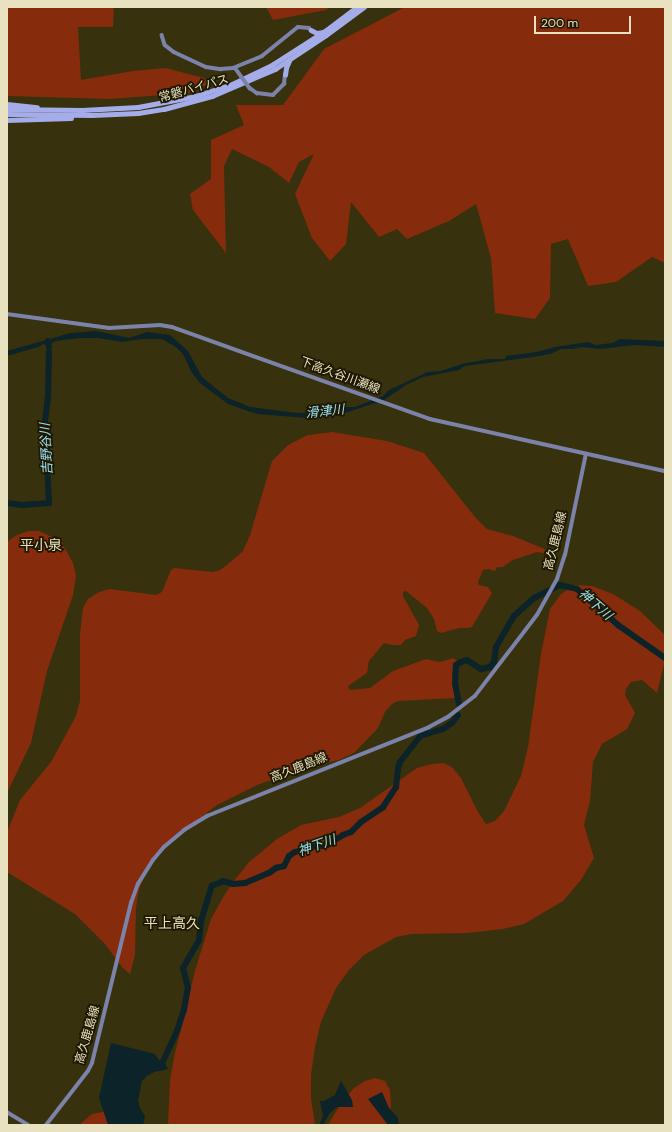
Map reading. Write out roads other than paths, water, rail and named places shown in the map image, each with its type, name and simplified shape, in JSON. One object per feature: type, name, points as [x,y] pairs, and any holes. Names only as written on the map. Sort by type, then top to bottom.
[{"type":"highway","name":"常磐バイパス","points":[[7,109],[59,110],[138,107],[196,96],[230,85],[272,65],[325,31],[357,7]]},
{"type":"highway","name":"常磐バイパス","points":[[7,114],[92,116],[138,113],[187,104],[229,90],[275,69],[364,7]]},
{"type":"highway","points":[[311,30],[317,33],[325,31]]},
{"type":"highway","points":[[308,42],[313,33],[311,30]]},
{"type":"highway","points":[[285,75],[287,64],[291,59]]},
{"type":"highway","points":[[275,69],[280,69],[285,75]]},
{"type":"highway","points":[[7,104],[59,110]]},
{"type":"highway","points":[[7,120],[92,116]]},
{"type":"main road","points":[[162,35],[165,45],[193,62],[206,67],[234,69],[262,56],[298,27],[309,28],[311,30]]},
{"type":"main road","points":[[234,69],[250,88],[257,93],[273,95],[284,84],[285,75]]},
{"type":"main road","name":"下高久谷川瀬線","points":[[7,314],[109,328],[160,325],[172,327],[390,405],[449,424],[665,471]]},
{"type":"main road","name":"高久鹿島線","points":[[46,1125],[88,1071],[92,1063],[131,903],[145,872],[164,847],[184,830],[207,816],[429,727],[464,706],[487,683],[551,592],[566,555],[586,454]]},
{"type":"main road","points":[[7,1112],[29,1125]]},
{"type":"water","points":[[96,331],[129,338],[147,332],[170,335],[188,351],[202,377],[228,398],[250,407],[297,413],[319,412],[355,407],[383,396],[389,390],[428,372],[441,371],[462,364],[488,359],[505,359],[506,356],[537,352],[555,347],[588,342],[596,345],[612,343],[620,339],[665,341],[665,347],[634,345],[600,349],[582,347],[561,349],[550,354],[533,357],[465,366],[459,370],[423,377],[406,385],[384,400],[339,415],[308,418],[257,414],[228,404],[200,383],[192,373],[183,354],[176,347],[162,339],[142,339],[122,342],[98,338],[81,338],[55,341],[49,345],[43,344],[38,347],[7,356],[7,351],[70,333]]},
{"type":"water","points":[[111,1043],[155,1054],[159,1060],[165,1063],[168,1069],[154,1072],[142,1081],[138,1101],[145,1116],[143,1125],[108,1125],[99,1098]]},
{"type":"water","points":[[341,1081],[352,1100],[353,1107],[337,1107],[330,1113],[323,1125],[319,1125],[323,1116],[320,1101],[324,1101],[335,1095]]},
{"type":"water","points":[[382,1092],[389,1108],[398,1118],[399,1125],[388,1125],[368,1099]]},
{"type":"waterway","name":"滑津川","points":[[48,341],[49,347]]},
{"type":"waterway","name":"吉野谷川","points":[[7,503],[22,505],[49,503],[45,421],[48,398],[49,352]]},
{"type":"waterway","name":"神下川","points":[[459,704],[455,684],[456,665],[467,660],[481,669],[490,667],[494,662],[496,647],[514,616],[534,598],[560,585],[577,589],[618,625],[665,658]]},
{"type":"waterway","name":"神下川","points":[[160,1068],[177,1031],[184,1010],[188,988],[183,968],[199,940],[201,921],[212,886],[223,881],[233,884],[245,883],[269,873],[276,868],[284,866],[289,856],[295,852],[311,847],[327,845],[351,832],[361,822],[383,807],[396,787],[400,762],[420,736],[443,729],[452,723],[458,715]]},
{"type":"district","name":"平小泉","points":[[41,545]]},
{"type":"district","name":"平上高久","points":[[172,923]]}]
